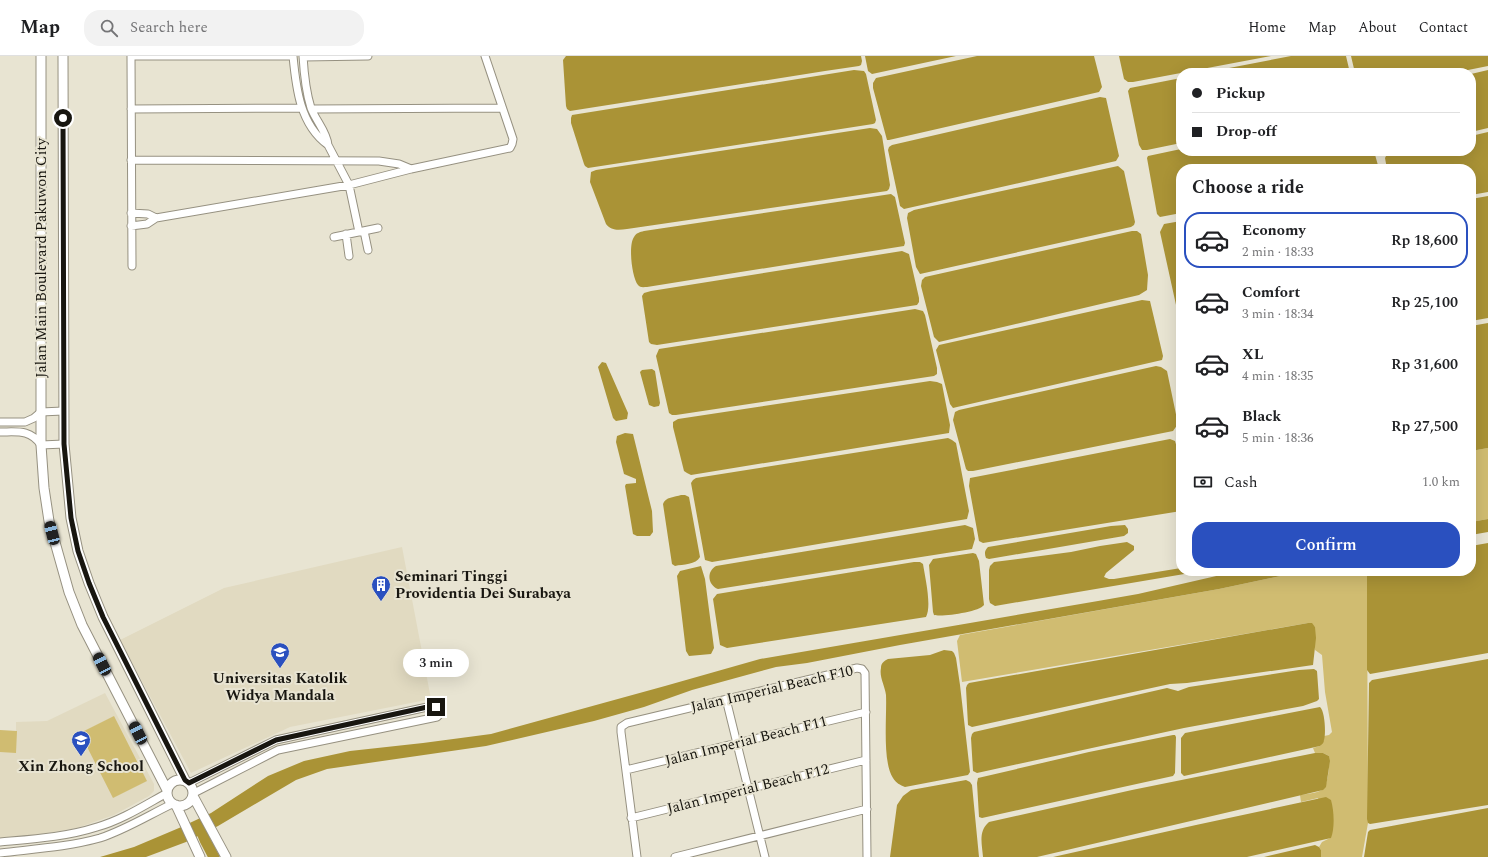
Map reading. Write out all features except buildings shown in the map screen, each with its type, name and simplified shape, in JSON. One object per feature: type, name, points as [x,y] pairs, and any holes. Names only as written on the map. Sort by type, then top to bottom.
[{"type":"street","name":"Jalan Main Boulevard Pakuwon City","points":[[41,56],[41,412],[44,488],[49,521],[69,592],[82,625],[167,792]]},
{"type":"street","name":"Jalan Main Boulevard Pakuwon City","points":[[63,56],[63,411],[64,444],[71,518],[78,551],[103,617],[187,782]]},
{"type":"street","points":[[132,266],[131,56],[293,56],[296,85],[302,108],[315,132],[321,140],[328,145],[349,185],[361,231],[368,250]]},
{"type":"street","points":[[328,145],[328,138],[320,127],[312,109],[306,85],[302,56],[368,56]]},
{"type":"street","points":[[131,226],[147,224],[156,218],[349,185],[411,169],[510,148],[513,139],[485,56]]},
{"type":"street","points":[[131,109],[302,108]]},
{"type":"street","points":[[312,109],[502,108]]},
{"type":"street","points":[[131,160],[336,160],[387,162],[403,165],[411,169]]},
{"type":"street","points":[[131,213],[148,214],[156,218]]},
{"type":"street","points":[[334,237],[378,228]]},
{"type":"street","points":[[346,234],[349,256]]},
{"type":"street","points":[[0,422],[25,422],[34,418],[41,412],[63,411]]},
{"type":"street","points":[[25,422],[25,432]]},
{"type":"street","points":[[0,432],[25,432],[35,437],[42,445],[64,444]]},
{"type":"street","name":"Jalan Imperial Beach F10","points":[[626,770],[621,727],[627,723],[860,668],[864,670],[865,673],[867,857]]},
{"type":"street","points":[[726,699],[765,857]]},
{"type":"street","points":[[0,853],[73,844],[102,837],[174,805],[186,805],[193,794],[278,750],[437,717],[436,707],[432,706],[276,740],[187,782],[175,781],[170,784],[167,792],[168,799],[174,805],[198,853]]},
{"type":"street","name":"Jalan Imperial Beach F11","points":[[626,770],[866,712]]},
{"type":"street","points":[[321,730],[324,740]]},
{"type":"street","name":"Jalan Imperial Beach F12","points":[[631,818],[866,760]]},
{"type":"street","points":[[626,770],[637,857]]},
{"type":"street","points":[[187,782],[192,787],[193,794],[199,807],[226,857]]},
{"type":"street","points":[[0,842],[46,838],[99,827],[131,813],[167,792]]},
{"type":"street","points":[[675,857],[867,809]]},
{"type":"street","points":[[46,838],[47,847]]},
{"type":"shaded area","points":[[566,56],[861,56],[862,61],[861,65],[859,66],[570,111],[566,106],[563,60]]},
{"type":"shaded area","points":[[865,56],[956,56],[872,74],[868,71]]},
{"type":"shaded area","points":[[977,56],[1094,56],[1102,87],[1099,92],[887,140],[873,88],[873,83],[876,78]]},
{"type":"shaded area","points":[[1119,56],[1271,56],[1207,68],[1176,68],[1176,74],[1133,82],[1128,82],[1124,79]]},
{"type":"shaded area","points":[[1291,56],[1346,56],[1349,68],[1229,68]]},
{"type":"shaded area","points":[[1351,56],[1488,56],[1488,66],[1476,68],[1354,68]]},
{"type":"shaded area","points":[[854,70],[864,71],[866,74],[876,120],[873,124],[588,168],[584,164],[571,123],[572,115]]},
{"type":"shaded area","points":[[1488,70],[1488,128],[1476,131],[1476,73]]},
{"type":"shaded area","points":[[1176,79],[1176,144],[1142,150],[1139,145],[1128,91],[1130,88]]},
{"type":"shaded area","points":[[1100,97],[1106,98],[1119,156],[1116,161],[904,209],[900,206],[888,150],[892,145]]},
{"type":"shaded area","points":[[870,128],[877,129],[882,136],[890,185],[887,191],[618,230],[610,228],[606,224],[590,182],[591,172],[596,170]]},
{"type":"shaded area","points":[[1488,132],[1488,192],[1476,194],[1476,164],[1386,164],[1386,156],[1476,156],[1476,135]]},
{"type":"shaded area","points":[[1176,150],[1176,156],[1375,156],[1378,164],[1176,164],[1176,214],[1160,217],[1157,214],[1147,158],[1148,156]]},
{"type":"shaded area","points":[[1118,166],[1124,171],[1135,222],[1131,227],[920,274],[916,267],[907,218],[908,213],[914,210]]},
{"type":"shaded area","points":[[891,194],[895,197],[905,243],[904,246],[647,287],[639,286],[634,276],[631,254],[632,241],[637,234],[644,231]]},
{"type":"shaded area","points":[[1488,196],[1488,318],[1476,320],[1476,198]]},
{"type":"shaded area","points":[[1176,222],[1176,305],[1160,232],[1164,224]]},
{"type":"shaded area","points":[[1137,231],[1141,234],[1148,275],[1147,290],[1139,295],[939,342],[934,337],[921,286],[922,280],[925,277]]},
{"type":"shaded area","points":[[902,251],[909,254],[919,298],[917,305],[657,345],[649,342],[642,296],[644,293]]},
{"type":"shaded area","points":[[1142,300],[1150,301],[1163,356],[1162,360],[953,408],[950,404],[936,350],[939,345]]},
{"type":"shaded area","points":[[915,309],[923,311],[925,315],[937,368],[937,374],[934,376],[676,415],[669,413],[656,356],[659,349]]},
{"type":"shaded area","points":[[1488,323],[1488,448],[1476,450],[1476,325]]},
{"type":"shaded area","points":[[602,362],[606,363],[628,413],[627,419],[616,421],[613,418],[598,367]]},
{"type":"shaded area","points":[[1156,366],[1167,371],[1176,414],[1176,427],[1173,431],[968,471],[966,469],[953,420],[955,412]]},
{"type":"shaded area","points":[[652,369],[655,371],[660,403],[659,406],[654,407],[649,405],[640,372],[642,370]]},
{"type":"shaded area","points":[[930,381],[942,384],[950,425],[949,433],[691,475],[684,471],[673,427],[673,422],[678,419]]},
{"type":"shaded area","points":[[625,433],[633,434],[652,511],[653,532],[650,536],[637,536],[633,534],[625,486],[626,484],[636,483],[636,479],[624,474],[616,442],[617,436]]},
{"type":"shaded area","points":[[948,438],[956,443],[969,511],[967,519],[712,562],[705,560],[691,483],[696,478]]},
{"type":"shaded area","points":[[1170,439],[1175,441],[1176,444],[1176,512],[983,543],[979,541],[969,486],[970,478]]},
{"type":"shaded area","points":[[1488,448],[1488,519],[1476,521],[1476,450]]},
{"type":"shaded area","points":[[681,495],[689,497],[700,557],[696,562],[675,566],[672,564],[663,504],[668,499]]},
{"type":"shaded area","points":[[1488,519],[1488,532],[1476,534],[1476,521]]},
{"type":"shaded area","points":[[965,525],[973,528],[975,539],[972,549],[718,589],[710,582],[711,572],[716,566]]},
{"type":"shaded area","points":[[1125,525],[1128,529],[1128,533],[1124,536],[989,559],[985,556],[986,549],[988,547],[1111,526]]},
{"type":"shaded area","points":[[1127,542],[1134,546],[1134,550],[1106,573],[1104,577],[1109,579],[1176,569],[1176,575],[995,606],[990,603],[989,570],[990,566],[994,562],[1071,552]]},
{"type":"shaded area","points":[[1488,543],[1488,653],[1370,674],[1367,670],[1367,576],[1476,576],[1476,545]]},
{"type":"shaded area","name":"Universitas Katolik Widya Mandala","points":[[402,547],[431,699],[290,727],[191,773],[120,640],[224,588]]},
{"type":"shaded area","points":[[973,553],[976,554],[979,561],[984,605],[975,610],[960,613],[934,615],[929,565],[933,559]]},
{"type":"shaded area","points":[[920,562],[923,564],[928,599],[928,612],[926,617],[727,648],[720,645],[713,599],[717,594]]},
{"type":"shaded area","points":[[701,566],[705,579],[714,648],[711,654],[689,656],[686,651],[677,576],[680,571]]},
{"type":"shaded area","points":[[1216,576],[1280,576],[1219,589],[900,645],[807,663],[776,667],[692,690],[644,707],[594,721],[486,746],[327,769],[296,780],[218,826],[186,842],[146,857],[100,857],[134,847],[211,813],[268,776],[304,761],[350,751],[491,734],[760,659],[1138,594]]},
{"type":"shaded area","points":[[1280,576],[1367,576],[1368,823],[1362,857],[1321,857],[1321,850],[1319,847],[1322,842],[1330,838],[1318,798],[1301,802],[1300,795],[1320,791],[1326,784],[1329,769],[1329,756],[1323,753],[1315,753],[1313,748],[1320,746],[1324,740],[1324,736],[1329,735],[1332,732],[1325,692],[1322,655],[1315,650],[1315,627],[1308,623],[962,682],[957,641],[960,635],[1219,589]]},
{"type":"shaded area","points":[[1312,623],[1315,627],[1316,638],[1313,665],[1187,683],[1170,684],[972,727],[968,725],[966,688],[969,683]]},
{"type":"shaded area","points":[[944,650],[952,651],[956,658],[970,772],[968,775],[905,787],[898,784],[894,780],[887,761],[886,695],[881,675],[882,665],[884,661],[888,659],[930,655]]},
{"type":"shaded area","points":[[1488,659],[1488,805],[1370,824],[1368,823],[1369,683],[1372,680]]},
{"type":"shaded area","points":[[1314,669],[1317,671],[1319,699],[1303,706],[1184,728],[977,773],[973,771],[971,738],[974,732],[1167,688],[1178,691],[1189,687]]},
{"type":"shaded area","name":"Xin Zhong School","points":[[105,693],[154,784],[154,791],[149,796],[114,815],[77,828],[0,839],[0,731],[16,731],[16,722],[47,721]]},
{"type":"shaded area","points":[[1320,707],[1324,718],[1325,737],[1320,746],[1184,776],[1181,773],[1181,738],[1185,733]]},
{"type":"shaded area","points":[[114,716],[147,781],[113,798],[80,733]]},
{"type":"shaded area","points":[[0,730],[17,731],[16,753],[0,752]]},
{"type":"shaded area","points":[[1173,735],[1176,737],[1175,773],[1173,776],[982,818],[979,817],[978,778],[1089,752]]},
{"type":"shaded area","points":[[1315,753],[1323,753],[1329,756],[1330,761],[1326,787],[1323,790],[1037,857],[983,857],[982,834],[983,829],[989,822],[1132,790]]},
{"type":"shaded area","points":[[966,780],[972,785],[979,857],[890,857],[897,805],[903,796],[911,790]]},
{"type":"shaded area","points":[[1326,797],[1331,800],[1333,809],[1334,824],[1331,838],[1247,857],[1053,857],[1196,825]]},
{"type":"shaded area","points":[[1488,808],[1488,857],[1364,857],[1368,832],[1370,830]]},
{"type":"shaded area","points":[[1315,845],[1321,850],[1321,857],[1264,857]]},
{"type":"waterway","points":[[200,828],[214,857]]},
{"type":"place","name":"Seminari Tinggi Providentia Dei Surabaya","points":[[381,602]]},
{"type":"place","name":"Universitas Katolik Widya Mandala","points":[[280,669]]},
{"type":"place","name":"Xin Zhong School","points":[[81,757]]},
{"type":"route","points":[[63,118],[63,411],[67,485],[71,518],[78,551],[103,617],[185,780],[189,783],[276,740],[432,706],[436,707]]}]
